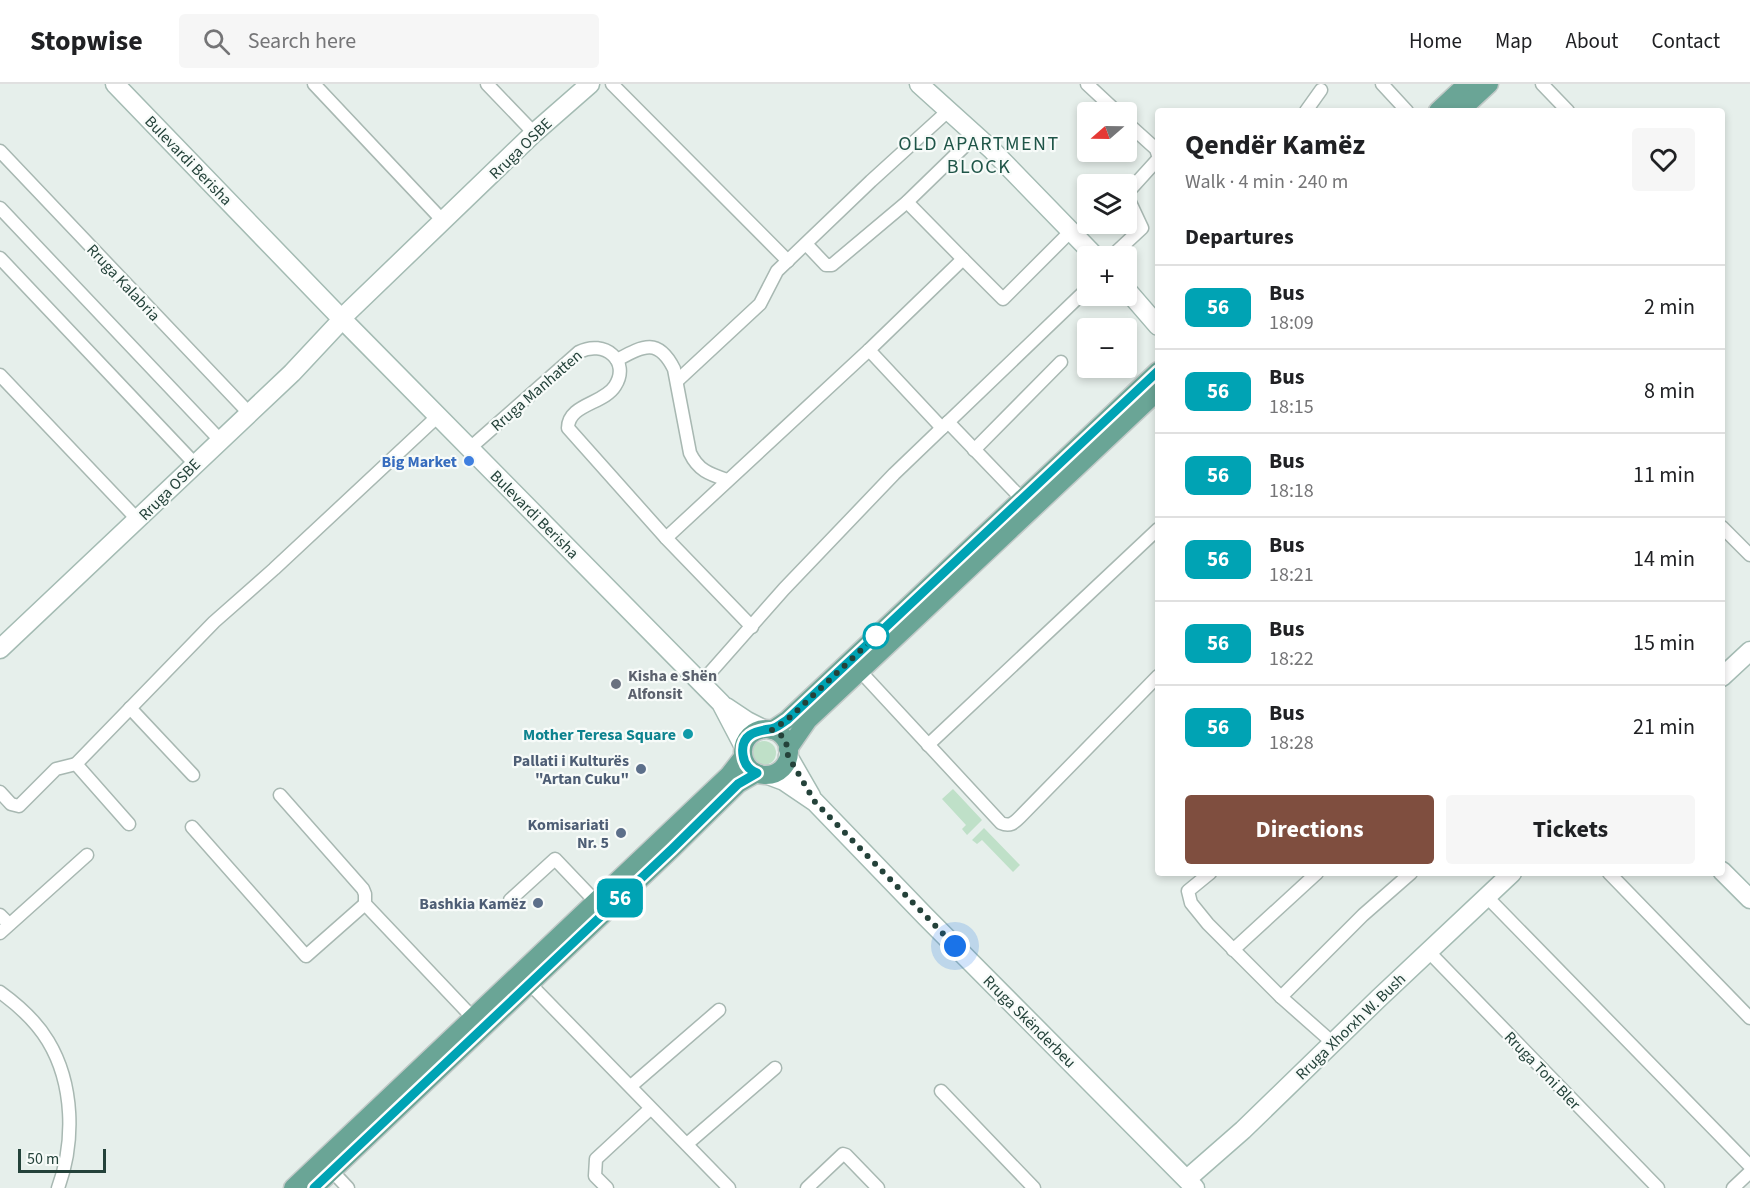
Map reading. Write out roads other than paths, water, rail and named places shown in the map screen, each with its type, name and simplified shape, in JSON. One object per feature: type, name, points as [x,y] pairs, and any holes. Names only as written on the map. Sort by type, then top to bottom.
[{"type":"main road","points":[[1441,108],[1467,84]]},
{"type":"main road","points":[[1463,108],[1489,84]]},
{"type":"main road","points":[[314,1188],[524,978],[596,902],[729,775],[750,735],[767,729],[794,714],[1155,374]]},
{"type":"main road","points":[[293,1188],[472,1018],[524,978],[672,849],[738,784],[762,774],[780,771],[808,720],[1155,394]]},
{"type":"main road","points":[[767,729],[783,737],[788,753]]},
{"type":"main road","points":[[743,751],[746,765],[762,774]]},
{"type":"street","name":"Bulevardi Berisha","points":[[115,84],[342,320],[720,703],[747,721],[767,729]]},
{"type":"street","points":[[314,84],[444,222]]},
{"type":"street","points":[[487,84],[534,133]]},
{"type":"street","name":"Rruga OSBE","points":[[2,644],[138,520],[292,373],[342,320],[534,133],[590,84]]},
{"type":"street","points":[[612,84],[788,261]]},
{"type":"street","points":[[919,84],[976,135],[1085,246]]},
{"type":"street","points":[[1382,84],[1404,108]]},
{"type":"street","points":[[1542,84],[1565,108]]},
{"type":"street","points":[[1089,85],[1107,102]]},
{"type":"street","points":[[1308,108],[1320,90]]},
{"type":"street","points":[[677,381],[760,304],[777,271],[870,181],[948,111]]},
{"type":"street","points":[[1137,132],[1155,148]]},
{"type":"street","points":[[806,244],[826,265],[832,265],[908,202],[976,135]]},
{"type":"street","name":"Rruga Kalabria","points":[[0,151],[249,413]]},
{"type":"street","points":[[1123,246],[1142,228],[1127,196],[1155,161]]},
{"type":"street","points":[[908,202],[1003,299],[1071,231]]},
{"type":"street","points":[[0,208],[220,440]]},
{"type":"street","points":[[0,258],[195,464]]},
{"type":"street","points":[[666,538],[869,350],[963,259]]},
{"type":"street","points":[[701,683],[837,532],[1077,299]]},
{"type":"street","points":[[1137,302],[1155,323]]},
{"type":"street","points":[[727,480],[703,471],[695,464],[690,453],[677,381],[669,359],[653,347],[646,346],[617,360],[620,372],[616,385],[603,397],[573,414],[568,422],[568,428],[666,538],[752,627]]},
{"type":"street","name":"Rruga Manhatten","points":[[470,448],[579,352],[594,347],[608,351],[617,360]]},
{"type":"street","points":[[869,350],[1022,499]]},
{"type":"street","points":[[974,450],[1060,362]]},
{"type":"street","points":[[0,375],[138,520]]},
{"type":"street","points":[[0,792],[11,804],[19,806],[56,770],[76,764],[214,622],[438,416]]},
{"type":"street","points":[[1725,529],[1750,555]]},
{"type":"street","points":[[928,745],[1155,532]]},
{"type":"street","points":[[1725,674],[1750,651]]},
{"type":"street","points":[[860,671],[1001,823],[1006,825],[1012,824],[1155,679]]},
{"type":"street","name":"Bulevardi Berisha","points":[[720,703],[743,751]]},
{"type":"street","points":[[130,708],[193,774]]},
{"type":"street","name":"Rruga Skënderbeu","points":[[788,753],[815,802]]},
{"type":"street","points":[[76,764],[129,824]]},
{"type":"street","name":"Rruga Skënderbeu","points":[[762,774],[784,781],[815,802],[1189,1184]]},
{"type":"street","points":[[280,795],[363,889],[365,904],[472,1018]]},
{"type":"street","points":[[192,827],[306,956],[365,904]]},
{"type":"street","points":[[3,924],[87,855]]},
{"type":"street","points":[[510,900],[555,859],[596,902]]},
{"type":"street","points":[[1725,874],[1750,899]]},
{"type":"street","points":[[1206,876],[1188,891],[1191,903],[1233,950],[1333,1043]]},
{"type":"street","points":[[1233,950],[1314,876]]},
{"type":"street","points":[[1281,997],[1363,915],[1408,876]]},
{"type":"street","name":"Rruga Xhorxh W. Bush","points":[[1189,1184],[1428,951],[1509,876]]},
{"type":"street","points":[[1612,876],[1750,1018]]},
{"type":"street","points":[[1487,897],[1750,1166]]},
{"type":"street","name":"Rruga Toni Bler","points":[[1428,951],[1658,1188]]},
{"type":"street","points":[[524,978],[729,1188]]},
{"type":"street","points":[[0,992],[19,1006],[35,1023],[48,1040],[58,1061],[68,1103],[70,1125],[63,1175],[58,1188]]},
{"type":"street","points":[[631,1086],[719,1010]]},
{"type":"street","points":[[687,1144],[775,1068]]},
{"type":"street","points":[[941,1091],[1034,1188]]},
{"type":"street","points":[[607,1188],[595,1176],[596,1159],[650,1109]]},
{"type":"street","points":[[813,1186],[843,1154],[878,1188]]},
{"type":"street","points":[[332,1171],[348,1188]]},
{"type":"street","points":[[1733,1188],[1750,1172]]},
{"type":"place","name":"Big Market","points":[[469,461]]},
{"type":"place","name":"Kisha e Shën Alfonsit","points":[[616,684]]},
{"type":"place","name":"Mother Teresa Square","points":[[688,734]]},
{"type":"place","name":"Pallati i Kulturës \"Artan Cuku\"","points":[[641,769]]},
{"type":"place","name":"Komisariati Nr. 5","points":[[621,833]]},
{"type":"place","name":"Bashkia Kamëz","points":[[538,903]]},
{"type":"district","name":"OLD APARTMENT BLOCK","points":[[979,154]]}]
